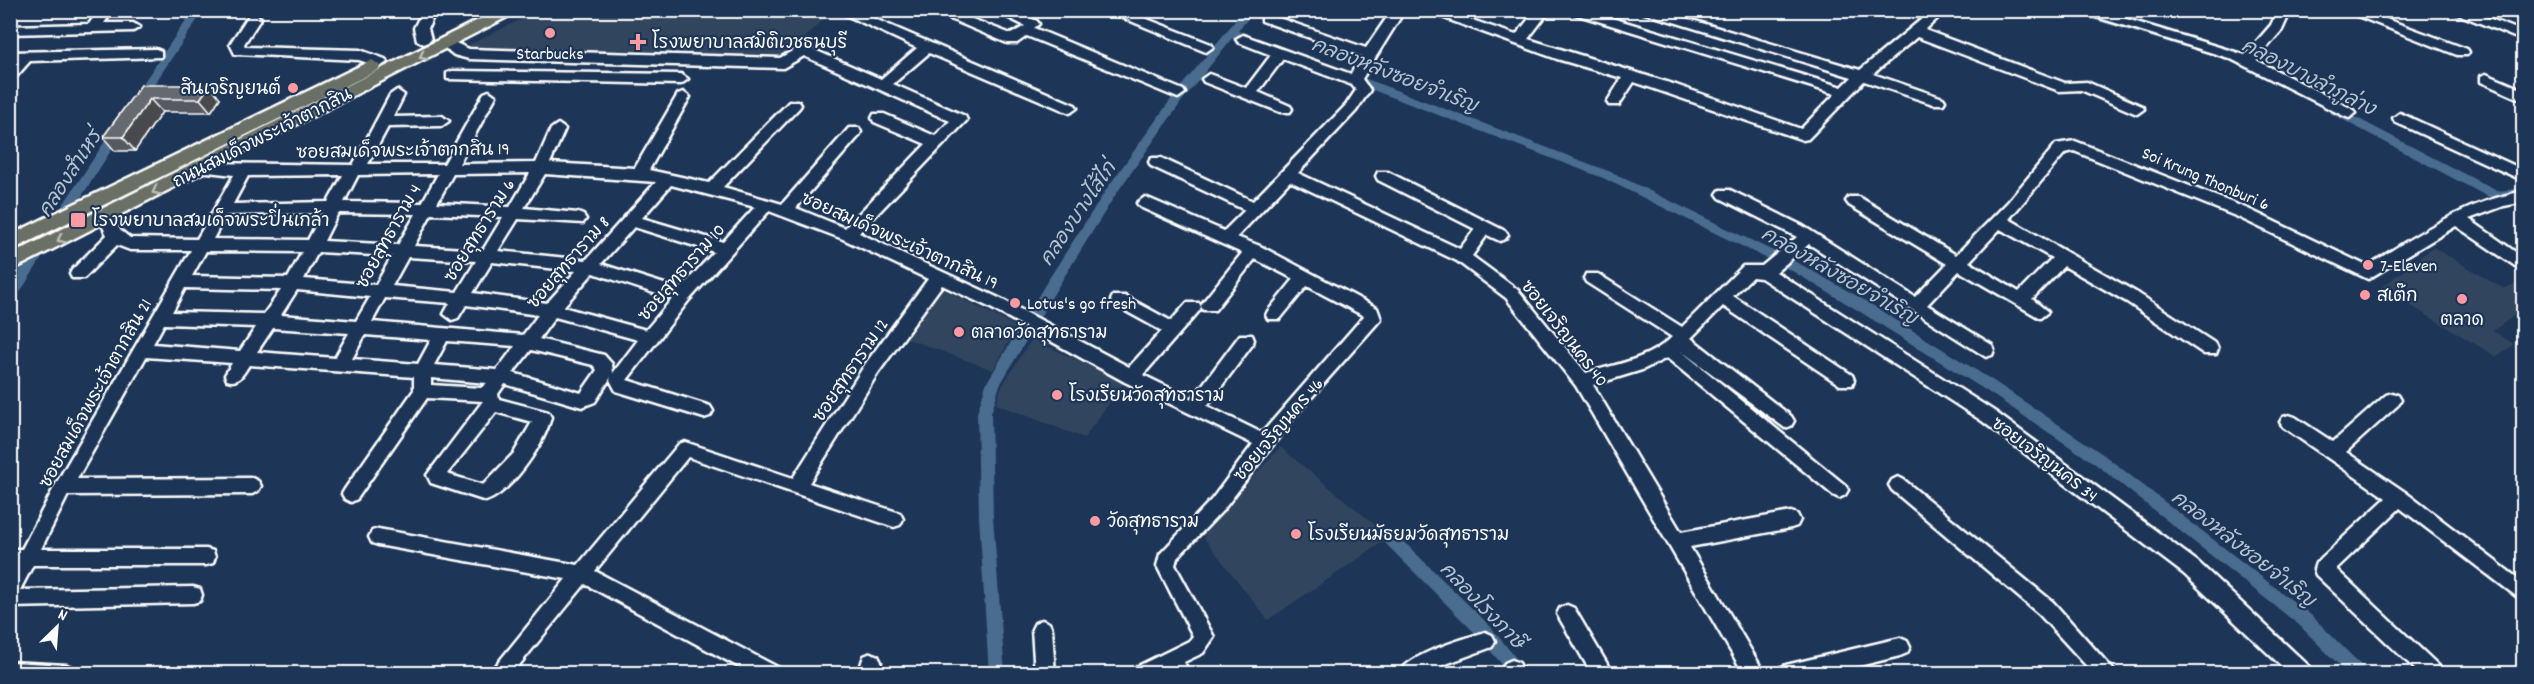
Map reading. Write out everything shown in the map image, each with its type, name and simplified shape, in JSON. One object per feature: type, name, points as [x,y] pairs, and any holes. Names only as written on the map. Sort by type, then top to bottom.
[{"type":"main road","name":"ถนนสมเด็จพระเจ้าตากสิน","points":[[10,264],[86,226],[99,210],[483,10]]},
{"type":"main road","name":"ถนนสมเด็จพระเจ้าตากสิน","points":[[10,244],[48,225],[99,210],[204,167],[513,10]]},
{"type":"street","points":[[424,40],[421,28],[430,10]]},
{"type":"street","points":[[841,10],[1070,108]]},
{"type":"street","points":[[999,10],[1032,24]]},
{"type":"street","points":[[1110,10],[1206,47]]},
{"type":"street","points":[[1357,78],[1399,10]]},
{"type":"street","points":[[1428,10],[1803,135],[1862,75],[1931,17],[1919,10]]},
{"type":"street","points":[[1519,41],[1544,10]]},
{"type":"street","points":[[1568,10],[1844,92]]},
{"type":"street","points":[[1641,10],[1862,75],[1938,100]]},
{"type":"street","points":[[2080,10],[2225,51],[2349,113]]},
{"type":"street","points":[[2248,61],[2277,27],[2284,10]]},
{"type":"street","points":[[2454,10],[2523,37]]},
{"type":"street","points":[[93,28],[105,12]]},
{"type":"street","points":[[944,12],[1012,40],[1026,30],[1178,93]]},
{"type":"street","points":[[2354,12],[2462,52]]},
{"type":"street","points":[[254,18],[237,44],[240,51],[360,55],[380,62]]},
{"type":"street","points":[[1267,18],[1370,54]]},
{"type":"street","points":[[10,30],[133,27]]},
{"type":"street","points":[[1914,31],[2004,63],[2064,88],[2082,85],[2137,109]]},
{"type":"street","points":[[1228,237],[1290,175],[1351,108],[1363,90],[1357,78],[1243,39]]},
{"type":"street","points":[[447,44],[459,52],[469,54],[783,63],[803,50],[960,120],[848,235]]},
{"type":"street","points":[[882,86],[928,46]]},
{"type":"street","points":[[1250,94],[1280,53]]},
{"type":"street","points":[[10,57],[156,54]]},
{"type":"street","points":[[10,75],[27,56]]},
{"type":"street","points":[[568,76],[577,57]]},
{"type":"street","points":[[452,76],[681,78]]},
{"type":"street","points":[[1614,102],[1631,76]]},
{"type":"street","points":[[1209,79],[1285,109]]},
{"type":"street","points":[[2486,80],[2523,96]]},
{"type":"street","points":[[233,375],[293,285],[333,207],[397,95]]},
{"type":"street","name":"ซอยสุทธาราม 4","points":[[341,363],[405,251],[447,167],[489,96]]},
{"type":"street","points":[[639,174],[683,97]]},
{"type":"street","points":[[712,189],[794,105]]},
{"type":"street","points":[[879,118],[937,143]]},
{"type":"street","points":[[2400,118],[2523,177]]},
{"type":"street","points":[[382,122],[442,121]]},
{"type":"street","name":"ซอยสุทธาราม 6","points":[[452,314],[485,256],[541,168],[558,129]]},
{"type":"street","points":[[785,210],[854,132]]},
{"type":"street","name":"Soi Krung Thonburi 6","points":[[1917,305],[2013,206],[2061,148],[2071,145],[2243,213],[2368,273],[2456,218],[2496,200],[2523,196]]},
{"type":"street","points":[[1156,162],[1256,209]]},
{"type":"street","name":"ซอยสมเด็จพระเจ้าตากสิน 19","points":[[204,167],[244,171],[447,167],[541,168],[639,174],[668,178],[712,189],[785,210],[848,235],[995,303],[1131,377],[1265,442]]},
{"type":"street","name":"ซอยสมเด็จพระเจ้าตากสิน 21","points":[[10,592],[20,556],[63,487],[244,171]]},
{"type":"street","name":"ซอยเจริญนคร 40","points":[[1290,175],[1463,257],[1512,294],[1582,381],[1755,674]]},
{"type":"street","points":[[1383,176],[1492,231],[1463,257]]},
{"type":"street","name":"ซอยสุทธาราม 8","points":[[490,399],[526,342],[551,310],[668,178]]},
{"type":"street","points":[[1725,194],[1808,236],[1986,350]]},
{"type":"street","points":[[1854,201],[2040,312]]},
{"type":"street","name":"ซอยเจริญนคร 46","points":[[1145,203],[1254,250],[1371,312],[1374,319],[1289,411],[1218,504],[1167,557],[1166,566],[1204,637],[1200,644],[1177,666]]},
{"type":"street","name":"ซอยสุทธาราม 10","points":[[704,411],[622,386],[618,380],[627,365],[683,296],[766,205]]},
{"type":"street","points":[[220,210],[426,207],[514,211],[578,219]]},
{"type":"street","points":[[99,210],[116,236],[122,242],[130,244],[313,246],[485,256],[589,266],[683,296]]},
{"type":"street","points":[[2456,218],[2523,266]]},
{"type":"street","points":[[630,220],[725,249]]},
{"type":"street","points":[[1998,220],[2133,298],[2210,349]]},
{"type":"street","points":[[78,274],[116,236]]},
{"type":"street","points":[[1582,381],[1636,365],[1677,341],[1749,270],[1776,264],[1808,236]]},
{"type":"street","points":[[1131,377],[1173,330],[1201,306],[1254,250]]},
{"type":"street","points":[[2021,300],[2062,258]]},
{"type":"street","name":"ซอยเจริญนคร 34","points":[[1776,264],[1988,416],[2191,568],[2304,674]]},
{"type":"street","points":[[1274,315],[1305,277]]},
{"type":"street","name":"ซอยสุทธาราม 12","points":[[798,485],[872,368],[938,278]]},
{"type":"street","points":[[1592,278],[1785,421]]},
{"type":"street","points":[[179,282],[293,285],[460,298],[551,310],[650,337]]},
{"type":"street","points":[[1721,297],[1846,380]]},
{"type":"street","points":[[1119,300],[1173,330]]},
{"type":"street","points":[[142,350],[341,363],[503,377],[582,400],[589,397],[606,371],[604,364],[598,360],[526,342],[270,321],[160,318]]},
{"type":"street","points":[[351,494],[423,391],[424,370],[441,336]]},
{"type":"street","points":[[1196,407],[1246,340]]},
{"type":"street","points":[[1677,341],[1839,490]]},
{"type":"street","points":[[423,391],[490,399],[542,417],[538,432],[530,444],[498,483],[486,493],[436,478],[436,475],[490,399]]},
{"type":"street","points":[[2334,452],[2392,400]]},
{"type":"street","points":[[2289,422],[2399,497],[2523,594]]},
{"type":"street","points":[[500,674],[685,449],[894,519]]},
{"type":"street","points":[[1898,485],[2046,608],[2107,674]]},
{"type":"street","points":[[63,487],[252,486]]},
{"type":"street","points":[[2399,497],[2323,569],[2434,674]]},
{"type":"street","points":[[1676,541],[1791,520]]},
{"type":"street","points":[[378,537],[583,574],[772,674]]},
{"type":"street","points":[[20,556],[206,557]]},
{"type":"street","points":[[10,599],[193,596]]},
{"type":"street","points":[[1567,614],[1603,674]]},
{"type":"street","points":[[1042,629],[1045,674]]},
{"type":"street","points":[[1409,674],[1437,658],[1485,641]]},
{"type":"street","points":[[1786,674],[1900,646]]},
{"type":"street","points":[[1141,674],[1177,666]]},
{"type":"street","points":[[10,671],[67,674]]},
{"type":"shaded area","name":"โรงพยาบาลสมิติเวชธนบุรี","points":[[538,11],[826,17],[783,59],[459,50]]},
{"type":"shaded area","name":"ตลาด","points":[[2433,247],[2504,289],[2523,280],[2523,309],[2493,331],[2514,344],[2497,357],[2381,288]]},
{"type":"shaded area","name":"ตลาดวัดสุทธาราม","points":[[935,285],[1017,327],[993,370],[900,336]]},
{"type":"shaded area","name":"โรงเรียนวัดสุทธาราม","points":[[1032,339],[1124,382],[1084,438],[996,404],[1002,386]]},
{"type":"shaded area","name":"โรงเรียนมัธยมวัดสุทธาราม","points":[[1280,447],[1390,537],[1268,620],[1204,538],[1206,531]]},
{"type":"building","points":[[141,85],[210,85],[200,99],[150,99],[123,137],[103,137]]},
{"type":"waterway","name":"คลองสำเหร่","points":[[139,98],[199,10]]},
{"type":"waterway","name":"คลองบางไส้ไก่","points":[[1231,32],[1250,10]]},
{"type":"waterway","name":"คลองบางลำภูล่าง","points":[[2066,10],[2183,43]]},
{"type":"waterway","name":"คลองบางไส้ไก่","points":[[997,674],[986,517],[984,413],[993,384],[1051,286],[1112,191],[1178,98],[1231,32]]},
{"type":"waterway","name":"คลองหลังซอยจำเริญ","points":[[1231,32],[1257,42]]},
{"type":"waterway","name":"คลองหลังซอยจำเริญ","points":[[1348,76],[1607,175],[1797,268],[1859,304],[1990,386],[2099,459],[2305,620],[2359,674]]},
{"type":"waterway","name":"คลองบางลำภูล่าง","points":[[2334,110],[2496,196],[2524,192]]},
{"type":"waterway","name":"คลองสำเหร่","points":[[10,296],[119,129]]},
{"type":"waterway","name":"คลองโรงภาษี","points":[[1391,539],[1483,630],[1521,674]]},
{"type":"place","name":"Starbucks","points":[[550,33]]},
{"type":"place","name":"โรงพยาบาลสมิติเวชธนบุรี","points":[[638,42]]},
{"type":"place","name":"สินเจริญยนต์","points":[[293,88]]},
{"type":"place","name":"โรงพยาบาลสมเด็จพระปิ่นเกล้า","points":[[78,220]]},
{"type":"place","name":"7-Eleven","points":[[2368,265]]},
{"type":"place","name":"สเต๊ก","points":[[2365,295]]},
{"type":"place","name":"ตลาด","points":[[2462,299]]},
{"type":"place","name":"Lotus's go fresh","points":[[1015,303]]},
{"type":"place","name":"ตลาดวัดสุทธาราม","points":[[959,332]]},
{"type":"place","name":"โรงเรียนวัดสุทธาราม","points":[[1057,395]]},
{"type":"place","name":"วัดสุทธาราม","points":[[1095,521]]},
{"type":"place","name":"โรงเรียนมัธยมวัดสุทธาราม","points":[[1296,534]]}]
